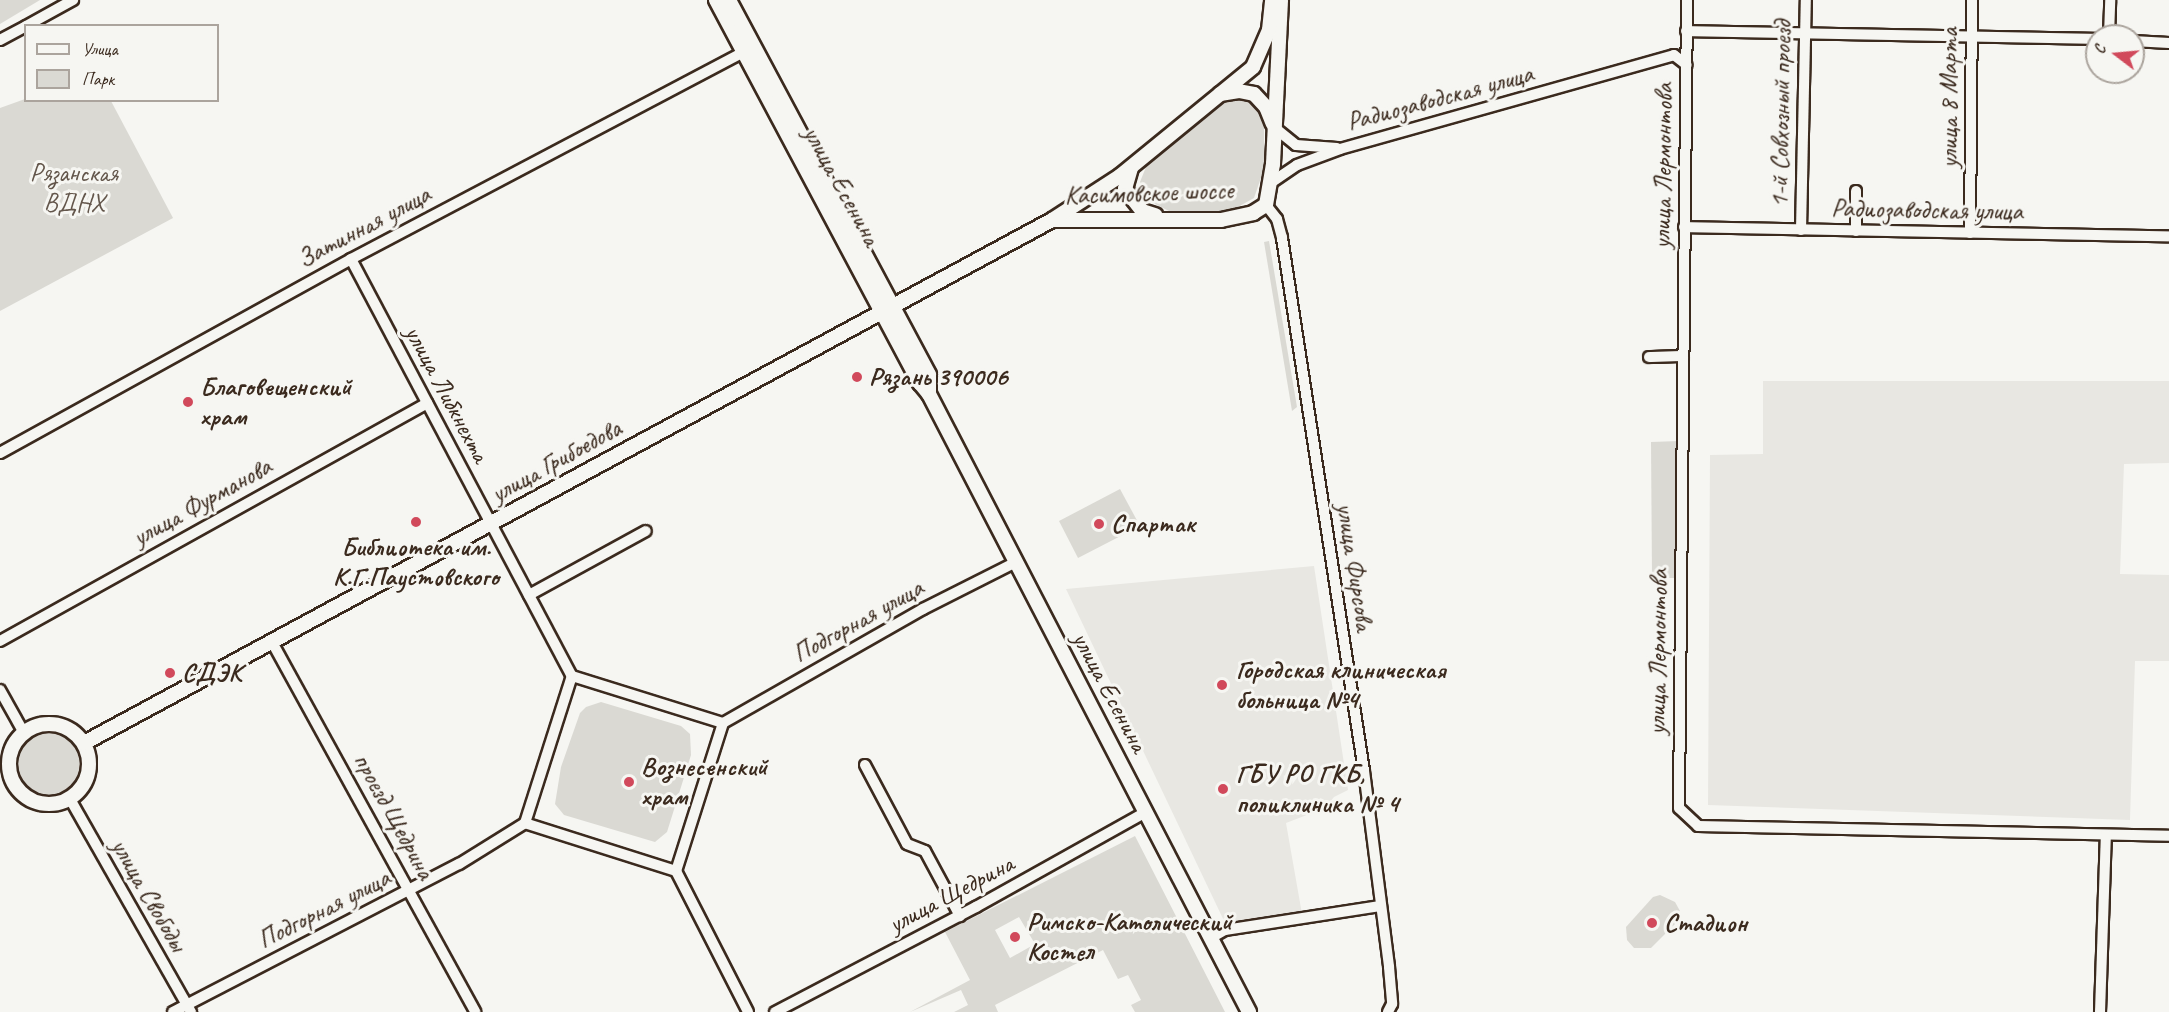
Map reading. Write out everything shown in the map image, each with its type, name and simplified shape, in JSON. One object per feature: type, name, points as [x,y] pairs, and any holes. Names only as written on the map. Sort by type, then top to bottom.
[{"type":"main road","name":"улица Есенина","points":[[716,0],[748,50],[886,307],[1249,1012]]},
{"type":"main road","name":"улица Есенина","points":[[729,0],[748,50]]},
{"type":"main road","name":"Касимовское шоссе","points":[[1052,220],[1120,176],[1253,67],[1263,50],[1272,0]]},
{"type":"main road","name":"Касимовское шоссе","points":[[1052,220],[1115,217],[1221,220],[1253,213],[1266,205],[1272,182],[1281,0]]},
{"type":"main road","points":[[1218,94],[1239,91],[1254,94],[1266,107],[1275,128]]},
{"type":"main road","points":[[1115,217],[1132,166]]},
{"type":"main road","points":[[1125,189],[1142,211],[1169,218]]},
{"type":"main road","name":"улица Грибоедова","points":[[84,743],[491,524],[886,307],[1052,220]]},
{"type":"main road","points":[[49,723],[67,728],[84,743],[89,768],[86,780],[70,799],[41,804],[20,793],[13,783],[9,756],[24,733],[49,723]]},
{"type":"main road","points":[[0,790],[13,783]]},
{"type":"street","points":[[30,24],[72,0]]},
{"type":"street","name":"улица Лермонтова","points":[[1687,0],[1679,808],[1698,826],[2169,836]]},
{"type":"street","name":"1-й Совхозный проезд","points":[[1801,230],[1806,0]]},
{"type":"street","name":"улица 8 Марта","points":[[1970,233],[1972,0]]},
{"type":"street","points":[[2109,24],[2110,0]]},
{"type":"street","points":[[0,40],[24,27]]},
{"type":"street","points":[[1686,31],[2085,39]]},
{"type":"street","points":[[2145,42],[2169,43]]},
{"type":"street","name":"Затинная улица","points":[[0,453],[351,259],[748,50]]},
{"type":"street","name":"Радиозаводская улица","points":[[1340,149],[1674,55],[1687,65]]},
{"type":"street","points":[[1275,128],[1296,145],[1340,149]]},
{"type":"street","points":[[1272,182],[1297,165],[1340,149]]},
{"type":"street","points":[[1120,176],[1125,189]]},
{"type":"street","points":[[1856,191],[1856,231]]},
{"type":"street","name":"улица Фирсова","points":[[1266,205],[1277,219],[1282,238],[1370,817],[1392,1004],[1388,1012]]},
{"type":"street","name":"Радиозаводская улица","points":[[1684,227],[2169,236]]},
{"type":"street","name":"улица Либкнехта","points":[[351,259],[572,676]]},
{"type":"street","points":[[1649,357],[1683,356]]},
{"type":"street","name":"улица Фурманова","points":[[0,641],[427,403]]},
{"type":"street","points":[[529,595],[646,531]]},
{"type":"street","name":"Подгорная улица","points":[[723,723],[923,609],[1016,562]]},
{"type":"street","name":"проезд Щедрина","points":[[272,642],[476,1012]]},
{"type":"street","points":[[676,871],[525,823],[572,676],[723,723],[676,871],[748,1012]]},
{"type":"street","points":[[0,690],[24,733]]},
{"type":"street","points":[[865,765],[907,844],[925,851],[960,916]]},
{"type":"street","name":"улица Свободы","points":[[70,799],[188,1009]]},
{"type":"street","name":"улица Щедрина","points":[[775,1012],[960,916],[1146,812]]},
{"type":"street","name":"Подгорная улица","points":[[173,1012],[188,1009],[410,890],[525,823]]},
{"type":"street","points":[[2100,1012],[2106,836]]},
{"type":"street","points":[[1211,938],[1225,930],[1380,906]]},
{"type":"shaded area","points":[[1763,381],[2169,381],[2169,463],[2124,464],[2120,574],[2169,575],[2169,661],[2135,661],[2130,820],[1708,805],[1710,455],[1763,454]]},
{"type":"shaded area","name":"Городская клиническая больница №4","points":[[1314,566],[1348,790],[1334,797],[1325,808],[1286,823],[1302,914],[1226,925],[1066,589]]},
{"type":"green space","points":[[0,0],[40,0],[0,24]]},
{"type":"green space","points":[[1240,97],[1261,109],[1264,119],[1264,169],[1254,198],[1227,213],[1169,211],[1143,198],[1140,182],[1146,167],[1164,146],[1221,101]]},
{"type":"green space","name":"Рязанская ВДНХ","points":[[24,99],[24,102],[112,102],[173,218],[0,311],[0,108]]},
{"type":"green space","points":[[1269,241],[1297,407],[1292,411],[1264,242]]},
{"type":"green space","points":[[1679,441],[1679,578],[1652,578],[1651,442]]},
{"type":"green space","name":"Спартак","points":[[1120,489],[1140,526],[1078,558],[1059,521]]},
{"type":"green space","points":[[601,702],[681,726],[690,734],[691,755],[667,832],[655,842],[564,815],[555,804],[561,767],[580,713],[586,707]]},
{"type":"green space","points":[[56,729],[69,735],[78,744],[82,750],[84,764],[82,778],[74,789],[63,797],[42,799],[24,789],[16,778],[14,757],[24,739],[35,731]]},
{"type":"green space","points":[[1135,836],[1225,1012],[1135,1012],[1131,1005],[1141,1000],[1128,975],[1118,979],[1103,950],[995,1005],[998,1012],[954,1012],[968,1005],[961,990],[910,1012],[970,980],[945,932]],"holes":[[[1019,917],[1035,944],[1010,958],[995,930]]]},
{"type":"green space","name":"Стадион","points":[[1660,895],[1675,902],[1680,911],[1677,922],[1651,948],[1634,948],[1627,940],[1626,927],[1653,897]]},
{"type":"place","name":"Рязань 390006","points":[[857,377]]},
{"type":"place","name":"Благовещенский храм","points":[[188,402]]},
{"type":"place","name":"Библиотека им. К.Г.Паустовского","points":[[416,522]]},
{"type":"place","name":"Спартак","points":[[1099,524]]},
{"type":"place","name":"СДЭК","points":[[170,673]]},
{"type":"place","name":"Городская клиническая больница №4","points":[[1222,685]]},
{"type":"place","name":"Вознесенский храм","points":[[629,782]]},
{"type":"place","name":"ГБУ РО ГКБ, поликлиника № 4","points":[[1223,789]]},
{"type":"place","name":"Стадион","points":[[1652,923]]},
{"type":"place","name":"Римско-Католический Костел","points":[[1015,937]]}]
